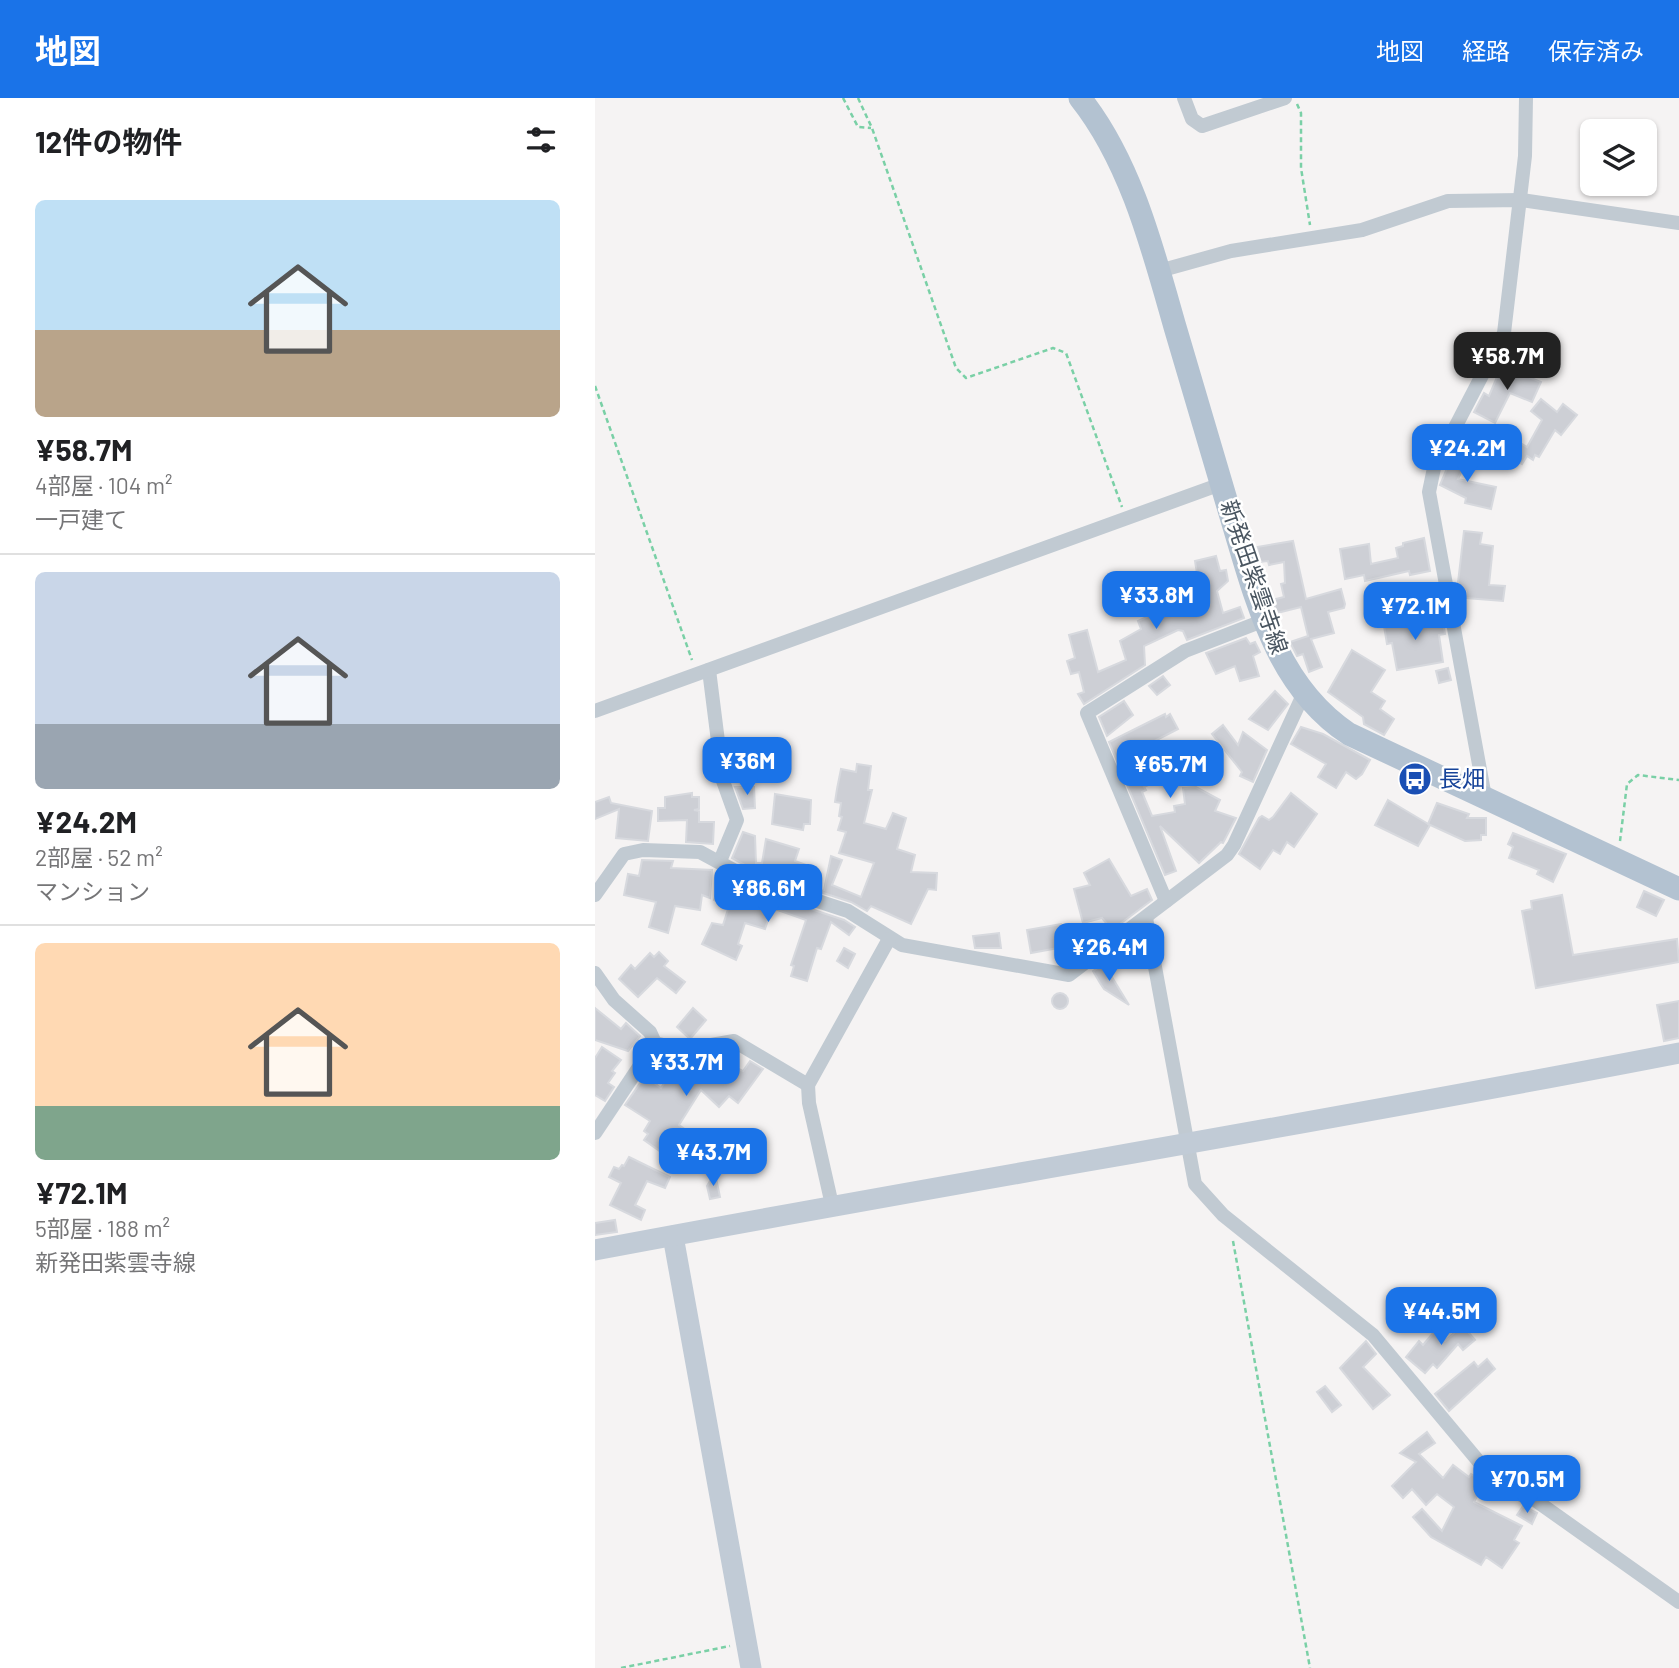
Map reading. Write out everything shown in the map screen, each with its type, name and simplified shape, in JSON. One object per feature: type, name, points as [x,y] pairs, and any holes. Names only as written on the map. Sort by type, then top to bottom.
[{"type":"main road","name":"新発田紫雲寺線","points":[[1080,98],[1099,122],[1142,218],[1221,484],[1265,620],[1280,656],[1303,695],[1324,718],[1349,734],[1679,889]]},
{"type":"street","points":[[1184,98],[1192,119],[1202,126],[1285,98]]},
{"type":"street","points":[[1485,797],[1429,492],[1434,468],[1504,333],[1521,200],[1526,98]]},
{"type":"street","points":[[1159,271],[1231,251],[1362,230],[1448,201],[1521,200],[1679,223]]},
{"type":"street","points":[[595,711],[1126,516],[1221,484]]},
{"type":"street","points":[[1165,901],[1087,713],[1185,651],[1265,620]]},
{"type":"street","points":[[703,671],[723,781],[737,820],[720,861]]},
{"type":"street","points":[[595,895],[624,853],[633,850],[700,852],[748,877],[848,911],[889,939],[921,950],[1069,975],[1227,855],[1303,695]]},
{"type":"street","points":[[1146,918],[1185,1142],[1195,1184],[1229,1220],[1373,1335],[1500,1487],[1535,1500],[1679,1602]]},
{"type":"street","points":[[832,1205],[809,1103],[808,1085],[889,939]]},
{"type":"street","points":[[595,973],[614,1000],[650,1032],[655,1043]]},
{"type":"street","points":[[655,1043],[683,1050],[734,1041],[792,1078],[808,1085]]},
{"type":"street","points":[[595,1133],[655,1043]]},
{"type":"street","points":[[595,1250],[832,1205],[1480,1092],[1679,1053]]},
{"type":"street","points":[[673,1236],[751,1668]]},
{"type":"path","points":[[843,98],[858,127],[872,128]]},
{"type":"path","points":[[858,98],[872,128],[956,368],[966,378],[1053,348],[1066,353],[1126,516]]},
{"type":"path","points":[[1294,98],[1301,113],[1301,168],[1312,237]]},
{"type":"path","points":[[595,386],[703,671]]},
{"type":"path","points":[[1618,861],[1627,784],[1638,775],[1679,780]]},
{"type":"path","points":[[1229,1220],[1310,1668]]},
{"type":"path","points":[[621,1668],[747,1643]]},
{"type":"building","points":[[1502,365],[1527,372],[1526,376],[1541,382],[1532,402],[1510,393],[1495,423],[1474,412],[1484,393],[1489,396]]},
{"type":"building","points":[[1541,399],[1557,412],[1563,404],[1577,415],[1561,435],[1555,430],[1539,457],[1535,455],[1533,460],[1527,456],[1522,464],[1514,459],[1510,465],[1475,450],[1490,425],[1527,447],[1542,420],[1531,411]]},
{"type":"building","points":[[1455,449],[1469,456],[1458,479],[1496,487],[1491,509],[1465,503],[1466,498],[1440,485]]},
{"type":"building","points":[[1464,531],[1482,533],[1480,544],[1493,546],[1489,585],[1505,586],[1503,601],[1466,598],[1466,592],[1457,591]]},
{"type":"building","points":[[1424,538],[1430,571],[1410,575],[1409,571],[1365,581],[1364,575],[1345,579],[1340,549],[1369,544],[1371,564],[1398,558],[1396,548],[1403,546],[1403,543]]},
{"type":"building","points":[[1293,541],[1306,599],[1341,589],[1345,604],[1344,608],[1328,612],[1334,633],[1311,639],[1322,667],[1309,672],[1303,654],[1297,656],[1290,642],[1308,636],[1301,607],[1277,613],[1272,600],[1284,597],[1281,584],[1285,583],[1284,562],[1269,565],[1268,561],[1260,562],[1257,547]]},
{"type":"building","points":[[1216,556],[1220,571],[1226,570],[1228,581],[1217,591],[1223,613],[1240,607],[1244,618],[1187,640],[1183,631],[1178,630],[1144,646],[1145,665],[1084,704],[1078,694],[1084,692],[1079,672],[1071,674],[1067,661],[1075,658],[1069,635],[1087,630],[1098,672],[1126,660],[1120,641],[1141,629],[1138,621],[1200,592],[1195,561]]},
{"type":"building","points":[[1428,615],[1429,624],[1443,622],[1445,634],[1439,635],[1443,662],[1397,670],[1392,643],[1387,644],[1384,626],[1395,624],[1394,621]]},
{"type":"building","points":[[1246,638],[1250,644],[1255,642],[1260,652],[1253,656],[1259,676],[1240,681],[1235,666],[1216,674],[1206,653]]},
{"type":"building","points":[[1352,650],[1385,670],[1371,692],[1385,701],[1380,709],[1394,719],[1384,735],[1364,724],[1363,717],[1328,692]]},
{"type":"building","points":[[1448,668],[1451,680],[1439,683],[1436,671]]},
{"type":"building","points":[[1163,676],[1170,685],[1157,695],[1149,686]]},
{"type":"building","points":[[1275,691],[1288,704],[1268,730],[1249,719]]},
{"type":"building","points":[[1124,701],[1133,715],[1107,736],[1099,717]]},
{"type":"building","points":[[1165,714],[1166,717],[1170,714],[1178,729],[1141,748],[1157,781],[1144,787],[1146,790],[1142,792],[1152,816],[1175,812],[1174,806],[1185,804],[1183,788],[1196,787],[1220,800],[1215,811],[1236,818],[1223,843],[1199,863],[1160,826],[1176,871],[1165,875],[1109,742]]},
{"type":"building","points":[[1223,725],[1238,745],[1243,732],[1267,750],[1253,782],[1240,776],[1242,772],[1212,734]]},
{"type":"building","points":[[1301,727],[1323,734],[1370,760],[1362,774],[1356,779],[1346,772],[1336,788],[1318,777],[1326,764],[1291,744]]},
{"type":"building","points":[[857,764],[871,766],[868,790],[872,790],[864,823],[886,829],[893,813],[906,818],[897,849],[915,855],[911,872],[937,873],[936,890],[928,889],[911,924],[871,906],[867,911],[851,902],[820,892],[824,890],[831,856],[842,860],[832,885],[861,897],[874,863],[839,853],[846,832],[838,830],[842,817],[839,816],[841,803],[835,802],[841,769],[856,772]]},
{"type":"building","points":[[735,787],[754,787],[755,808],[743,809]]},
{"type":"building","points":[[692,793],[692,797],[699,797],[699,809],[694,810],[699,811],[699,822],[714,822],[713,844],[686,842],[687,820],[658,821],[658,808],[665,808],[665,797]]},
{"type":"building","points":[[1291,793],[1317,814],[1294,847],[1287,842],[1280,854],[1273,850],[1260,869],[1239,854],[1259,818],[1262,816],[1269,820],[1273,817]]},
{"type":"building","points":[[775,794],[811,800],[810,824],[804,824],[803,830],[772,824]]},
{"type":"building","points":[[609,797],[611,803],[652,811],[648,841],[616,838],[619,809],[595,819],[595,802]]},
{"type":"building","points":[[1388,800],[1430,825],[1418,846],[1375,825]]},
{"type":"building","points":[[1437,803],[1469,814],[1467,818],[1486,818],[1486,835],[1481,835],[1481,840],[1465,841],[1428,824]]},
{"type":"building","points":[[743,832],[755,836],[756,863],[762,863],[766,839],[799,849],[795,861],[817,869],[817,891],[752,869],[732,858]]},
{"type":"building","points":[[1513,833],[1566,854],[1553,882],[1537,874],[1539,870],[1509,858],[1513,847],[1508,844]]},
{"type":"building","points":[[1109,859],[1131,896],[1147,889],[1152,900],[1112,930],[1102,918],[1083,923],[1074,889],[1090,885],[1084,873]]},
{"type":"building","points":[[642,860],[673,861],[671,868],[712,870],[710,898],[702,895],[700,910],[675,906],[668,933],[649,927],[656,902],[624,895],[628,874],[639,876]]},
{"type":"building","points":[[723,875],[745,887],[844,920],[855,927],[849,935],[831,922],[821,949],[817,948],[807,981],[791,976],[794,966],[791,965],[806,920],[772,908],[765,929],[745,923],[738,944],[742,946],[736,960],[702,944],[712,923],[723,925],[729,906],[714,900]]},
{"type":"building","points":[[1644,891],[1664,900],[1656,916],[1637,907]]},
{"type":"building","points":[[1562,895],[1573,955],[1677,939],[1679,962],[1536,988],[1522,911],[1532,909],[1531,901]]},
{"type":"building","points":[[1061,924],[1090,943],[1083,944],[1088,948],[1067,965],[1059,962],[1069,946],[1031,953],[1027,930]]},
{"type":"building","points":[[999,933],[1001,948],[975,948],[973,936]]},
{"type":"building","points":[[844,948],[855,954],[848,968],[837,961]]},
{"type":"building","points":[[659,952],[668,961],[664,966],[685,982],[676,993],[657,978],[638,997],[619,979],[631,965],[635,969],[650,953],[654,957]]},
{"type":"building","points":[[1104,964],[1129,1005],[1104,989],[1100,983],[1093,971]]},
{"type":"building","points":[[1057,993],[1063,993],[1068,1001],[1066,1007],[1057,1009],[1052,1004],[1052,998]]},
{"type":"building","points":[[1679,1001],[1679,1038],[1664,1041],[1657,1005]]},
{"type":"building","points":[[595,1008],[621,1029],[626,1023],[640,1036],[628,1051],[595,1040]]},
{"type":"building","points":[[693,1008],[706,1020],[690,1039],[677,1027]]},
{"type":"building","points":[[602,1047],[621,1060],[612,1071],[615,1073],[608,1083],[614,1087],[605,1101],[595,1095],[595,1058]]},
{"type":"building","points":[[690,1058],[724,1069],[717,1059],[743,1071],[750,1061],[763,1069],[738,1103],[729,1096],[719,1107],[701,1090],[679,1125],[690,1133],[671,1159],[644,1140],[648,1134],[644,1131],[650,1121],[625,1105],[645,1076],[661,1088],[679,1059],[697,1065]]},
{"type":"building","points":[[629,1157],[670,1177],[665,1188],[647,1181],[635,1205],[645,1210],[641,1220],[610,1205],[621,1183],[609,1177],[614,1167],[619,1169],[624,1166]]},
{"type":"building","points":[[715,1173],[720,1197],[710,1199],[707,1186]]},
{"type":"building","points":[[615,1220],[617,1232],[595,1235],[595,1223]]},
{"type":"building","points":[[1473,1316],[1478,1321],[1468,1332],[1475,1340],[1463,1350],[1458,1344],[1437,1368],[1433,1364],[1425,1373],[1406,1357],[1419,1341],[1423,1345],[1434,1332],[1445,1341]]},
{"type":"building","points":[[1366,1341],[1376,1354],[1363,1367],[1390,1395],[1373,1409],[1340,1368]]},
{"type":"building","points":[[1487,1359],[1495,1369],[1449,1411],[1435,1394],[1474,1362],[1478,1367]]},
{"type":"building","points":[[1325,1386],[1341,1405],[1332,1412],[1317,1392]]},
{"type":"building","points":[[1427,1432],[1435,1443],[1419,1454],[1443,1478],[1453,1465],[1469,1477],[1471,1474],[1482,1480],[1484,1483],[1474,1502],[1522,1526],[1514,1540],[1519,1543],[1502,1568],[1486,1557],[1481,1565],[1431,1537],[1413,1517],[1422,1509],[1442,1531],[1454,1507],[1437,1494],[1426,1505],[1412,1489],[1403,1498],[1392,1486],[1416,1462],[1400,1453]]},
{"type":"building","points":[[1523,1506],[1537,1513],[1532,1524],[1517,1515]]},
{"type":"place","name":"長畑","points":[[1415,779]]}]
